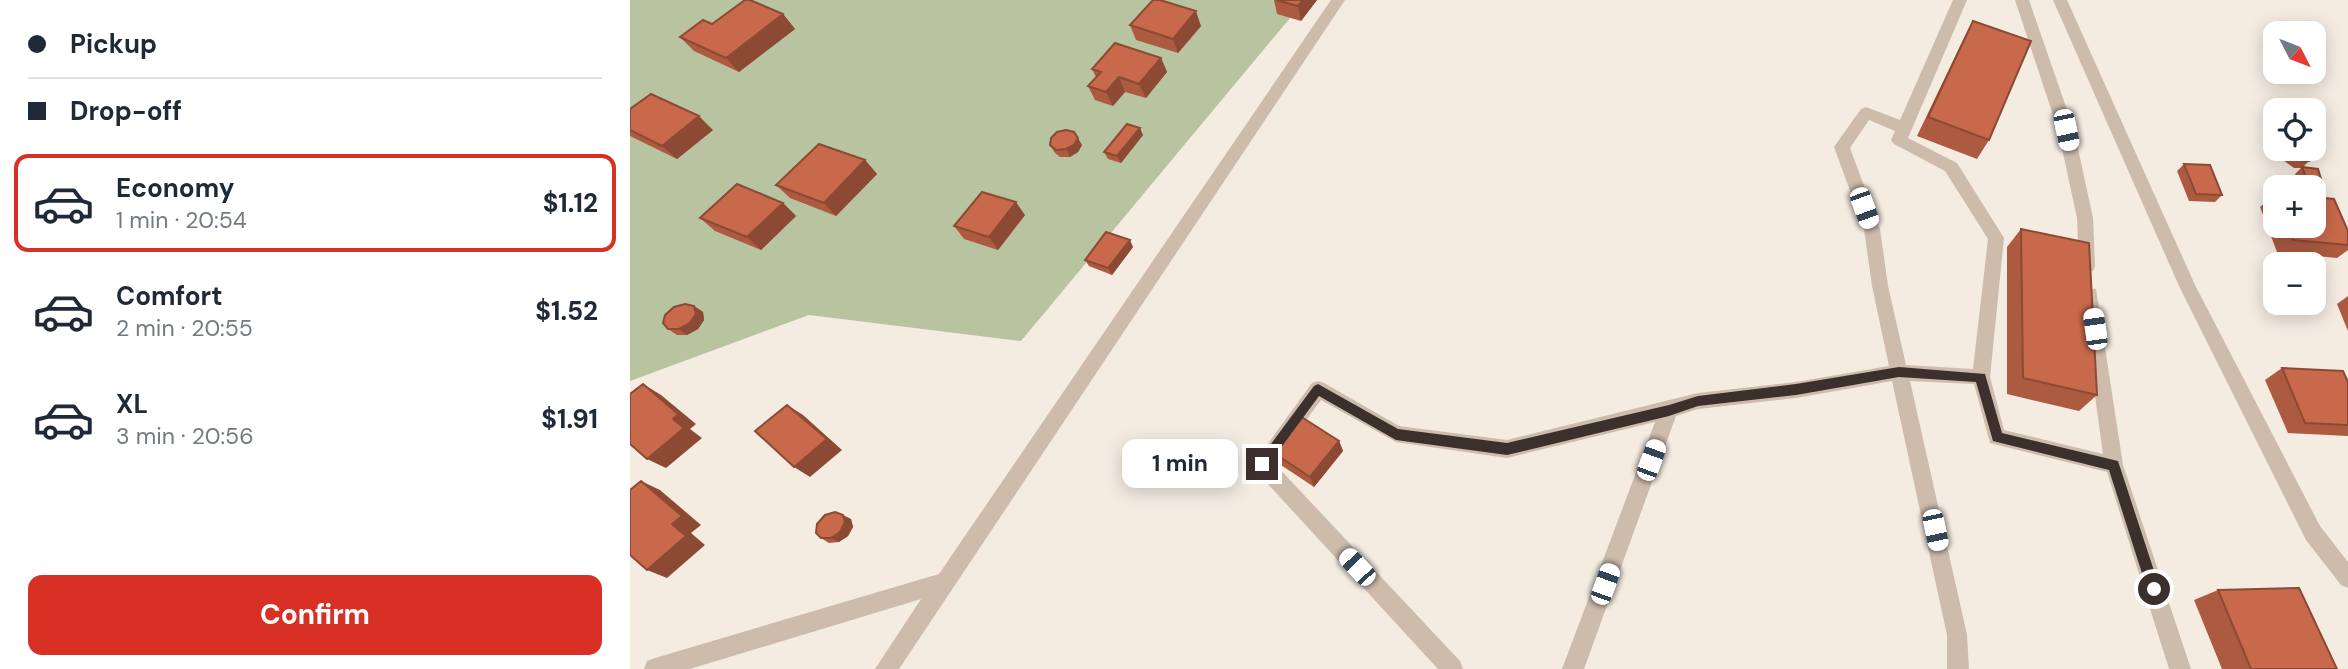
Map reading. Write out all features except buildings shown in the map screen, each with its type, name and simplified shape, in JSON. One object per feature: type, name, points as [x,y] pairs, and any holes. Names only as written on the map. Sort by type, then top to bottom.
[{"type":"street","points":[[886,669],[1338,0]]},
{"type":"street","points":[[1960,0],[1899,140],[1951,166],[1996,238],[1981,377],[1997,438],[2114,465]]},
{"type":"street","points":[[2022,0],[2066,130],[2085,218],[2087,275],[2114,465],[2180,669]]},
{"type":"street","points":[[2060,0],[2187,286],[2313,533],[2348,578]]},
{"type":"street","points":[[1904,128],[1866,113],[1842,147],[1872,229],[1880,286],[1957,635],[1959,669]]},
{"type":"street","points":[[1452,669],[1262,464],[1318,389],[1396,434],[1507,449],[1669,411],[1698,401],[1796,390],[1899,372],[1981,377]]},
{"type":"street","points":[[1573,669],[1669,411]]},
{"type":"street","points":[[655,669],[944,582]]},
{"type":"green space","points":[[630,0],[1305,0],[1021,341],[809,315],[630,381]]},
{"type":"route","points":[[1262,464],[1318,389],[1396,434],[1507,449],[1669,411],[1698,401],[1796,390],[1899,372],[1981,377],[1997,438],[2114,465],[2154,589]]}]
